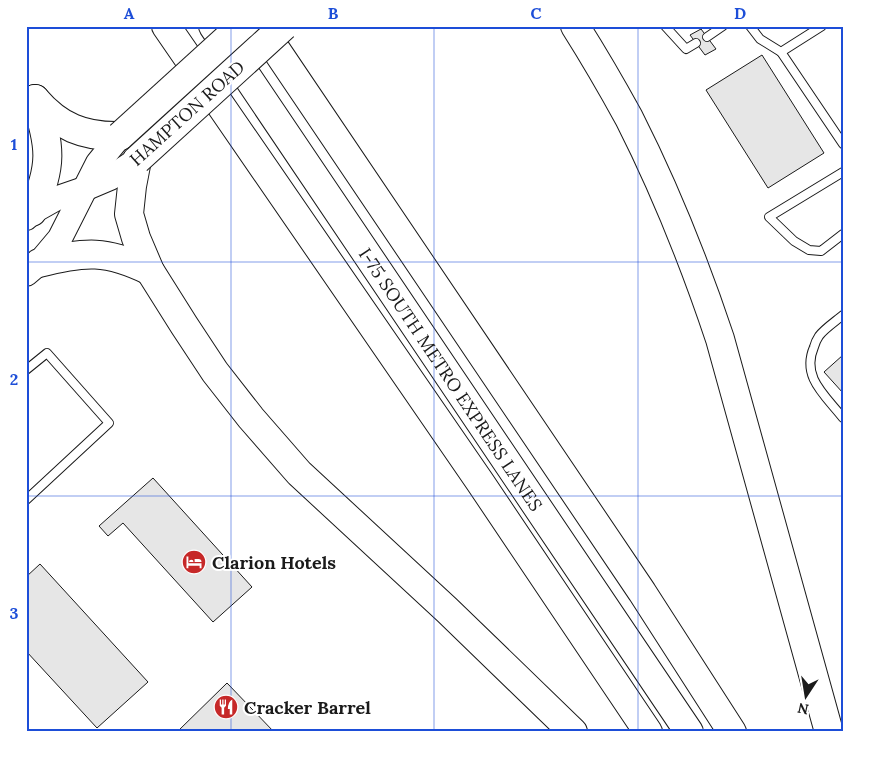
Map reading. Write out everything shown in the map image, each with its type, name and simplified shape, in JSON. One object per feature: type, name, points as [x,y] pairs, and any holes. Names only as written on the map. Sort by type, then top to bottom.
[{"type":"highway","points":[[166,26],[491,498],[648,732]]},
{"type":"highway","name":"I-75 SOUTH METRO EXPRESS LANES","points":[[213,26],[689,732]]},
{"type":"highway","name":"HAMPTON ROAD","points":[[120,136],[241,26]]},
{"type":"highway","points":[[260,26],[642,592],[732,732]]},
{"type":"highway","name":"HAMPTON ROAD","points":[[137,160],[284,26]]},
{"type":"highway","points":[[575,26],[628,118],[668,202],[708,302],[723,348],[829,732]]},
{"type":"highway","points":[[31,94],[43,109],[54,118],[77,131],[105,137],[120,136]]},
{"type":"highway","points":[[29,215],[46,178],[48,161],[46,132],[31,94]]},
{"type":"highway","points":[[137,160],[129,214],[136,238],[150,271],[215,372],[251,418],[299,473],[454,616],[573,732]]},
{"type":"highway","points":[[32,268],[66,256],[94,254],[123,259],[150,271]]},
{"type":"main road","name":"HAMPTON ROAD","points":[[32,268],[60,238],[98,163],[120,136]]},
{"type":"main road","name":"HAMPTON ROAD","points":[[29,215],[55,199],[110,178],[137,160]]},
{"type":"lane","points":[[665,26],[686,48],[696,43]]},
{"type":"lane","points":[[707,37],[723,26]]},
{"type":"lane","points":[[750,26],[760,39],[781,52],[843,144]]},
{"type":"lane","points":[[781,52],[822,26]]},
{"type":"lane","points":[[843,172],[769,217],[794,241],[809,250],[821,251],[843,234]]},
{"type":"lane","points":[[843,315],[819,336],[810,356],[809,364],[811,376],[816,385],[843,418]]},
{"type":"lane","points":[[26,370],[47,353],[109,423],[26,500]]},
{"type":"building","points":[[701,29],[716,49],[705,55],[690,35]]},
{"type":"building","points":[[762,55],[824,153],[768,188],[706,90]]},
{"type":"building","points":[[843,355],[843,393],[824,372]]},
{"type":"building","name":"Clarion Hotels","points":[[153,478],[252,587],[213,622],[123,523],[108,536],[99,526]]},
{"type":"building","points":[[40,564],[148,682],[97,728],[26,651],[26,577]]},
{"type":"building","name":"Cracker Barrel","points":[[227,683],[274,732],[177,732]]},
{"type":"place","name":"Clarion Hotels","points":[[194,562]]},
{"type":"place","name":"Cracker Barrel","points":[[226,707]]}]
